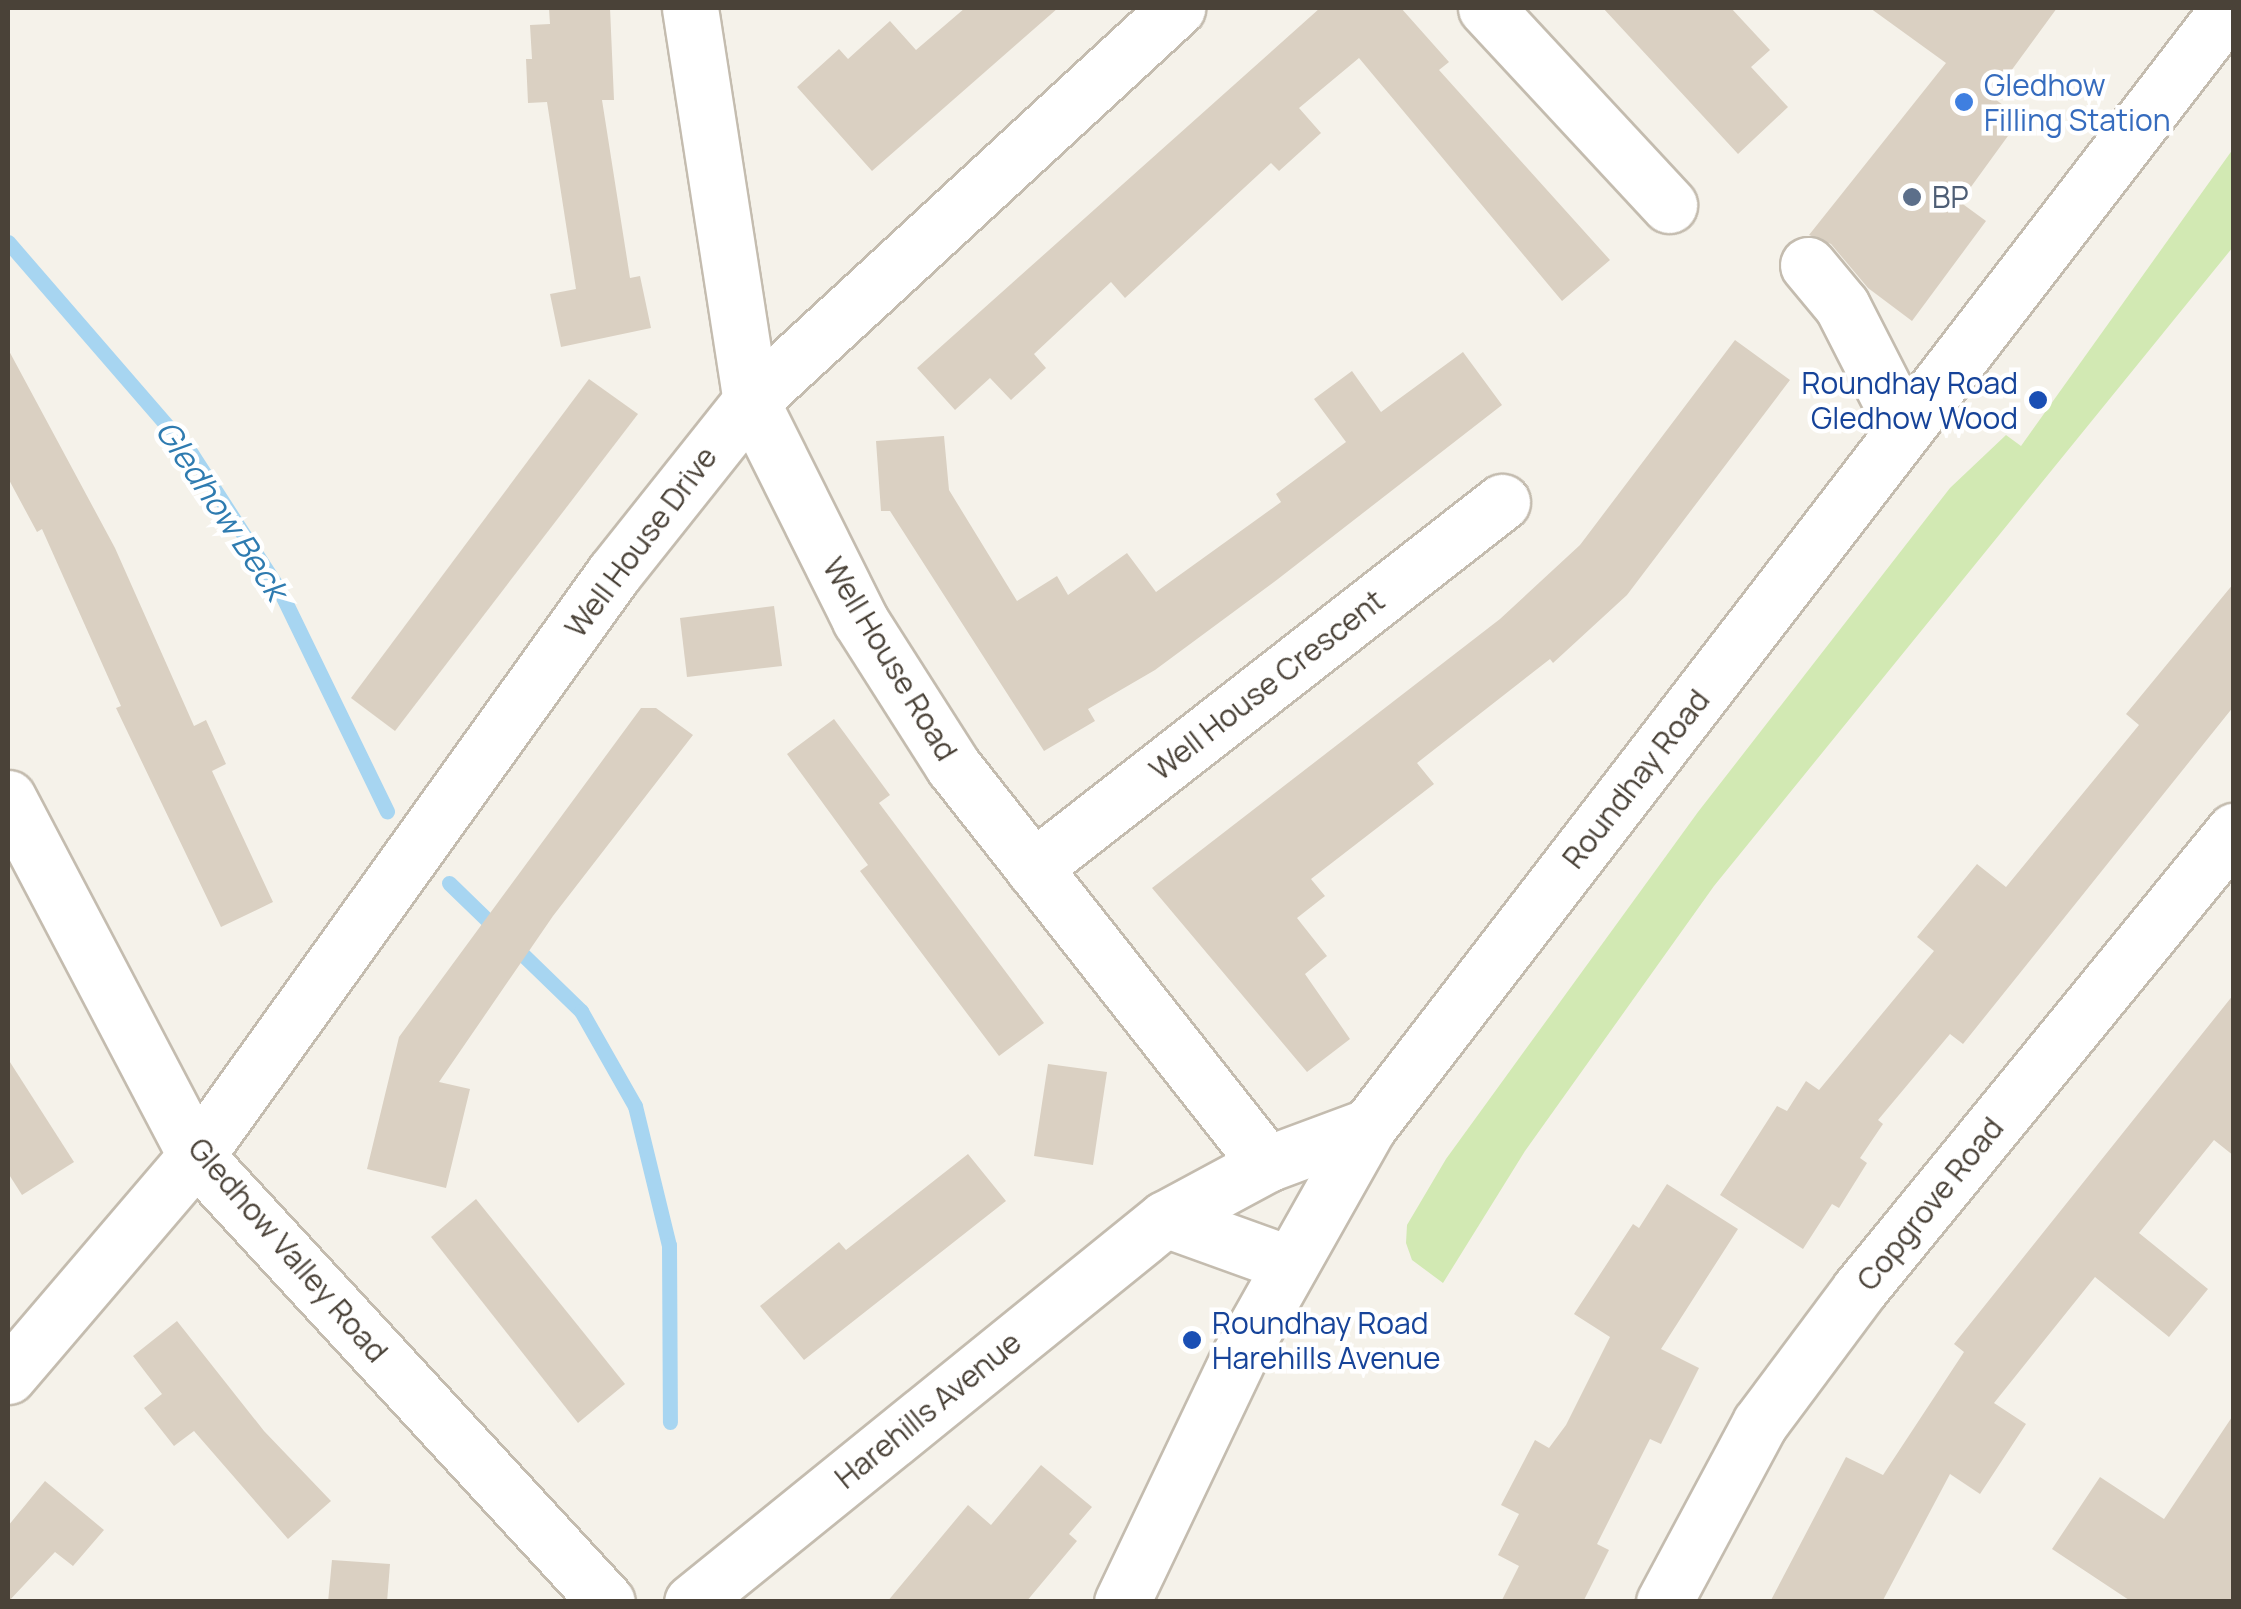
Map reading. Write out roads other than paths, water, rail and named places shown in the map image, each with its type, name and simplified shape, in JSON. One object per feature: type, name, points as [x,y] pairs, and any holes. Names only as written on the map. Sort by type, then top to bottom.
[{"type":"street","name":"Well House Road","points":[[690,8],[751,400],[860,620],[953,766],[1268,1164]]},
{"type":"street","name":"Well House Drive","points":[[8,1376],[196,1156],[614,573],[751,400],[1178,8]]},
{"type":"street","name":"Roundhay Road","points":[[1122,1602],[1290,1264],[1369,1126],[2222,10]]},
{"type":"street","points":[[1511,16],[1669,205]]},
{"type":"street","points":[[1808,264],[1842,306],[1905,429]]},
{"type":"street","name":"Well House Crescent","points":[[1033,868],[1502,502]]},
{"type":"street","name":"Gledhow Valley Road","points":[[8,798],[196,1156],[607,1602]]},
{"type":"street","name":"Copgrove Road","points":[[1664,1602],[1760,1423],[1859,1290],[2234,831]]},
{"type":"street","name":"Harehills Avenue","points":[[692,1602],[1165,1219],[1268,1164],[1369,1126]]},
{"type":"street","points":[[1165,1219],[1290,1264]]},
{"type":"waterway","name":"Gledhow Beck","points":[[8,242],[191,453],[280,591],[387,811]]},
{"type":"waterway","name":"Gledhow Beck","points":[[449,883],[581,1011],[635,1106],[669,1245],[670,1422]]},
{"type":"place","name":"Gledhow Filling Station","points":[[1964,102]]},
{"type":"place","name":"BP","points":[[1912,197]]},
{"type":"place","name":"Roundhay Road Gledhow Wood","points":[[2038,400]]},
{"type":"place","name":"Roundhay Road Harehills Avenue","points":[[1192,1340]]}]
